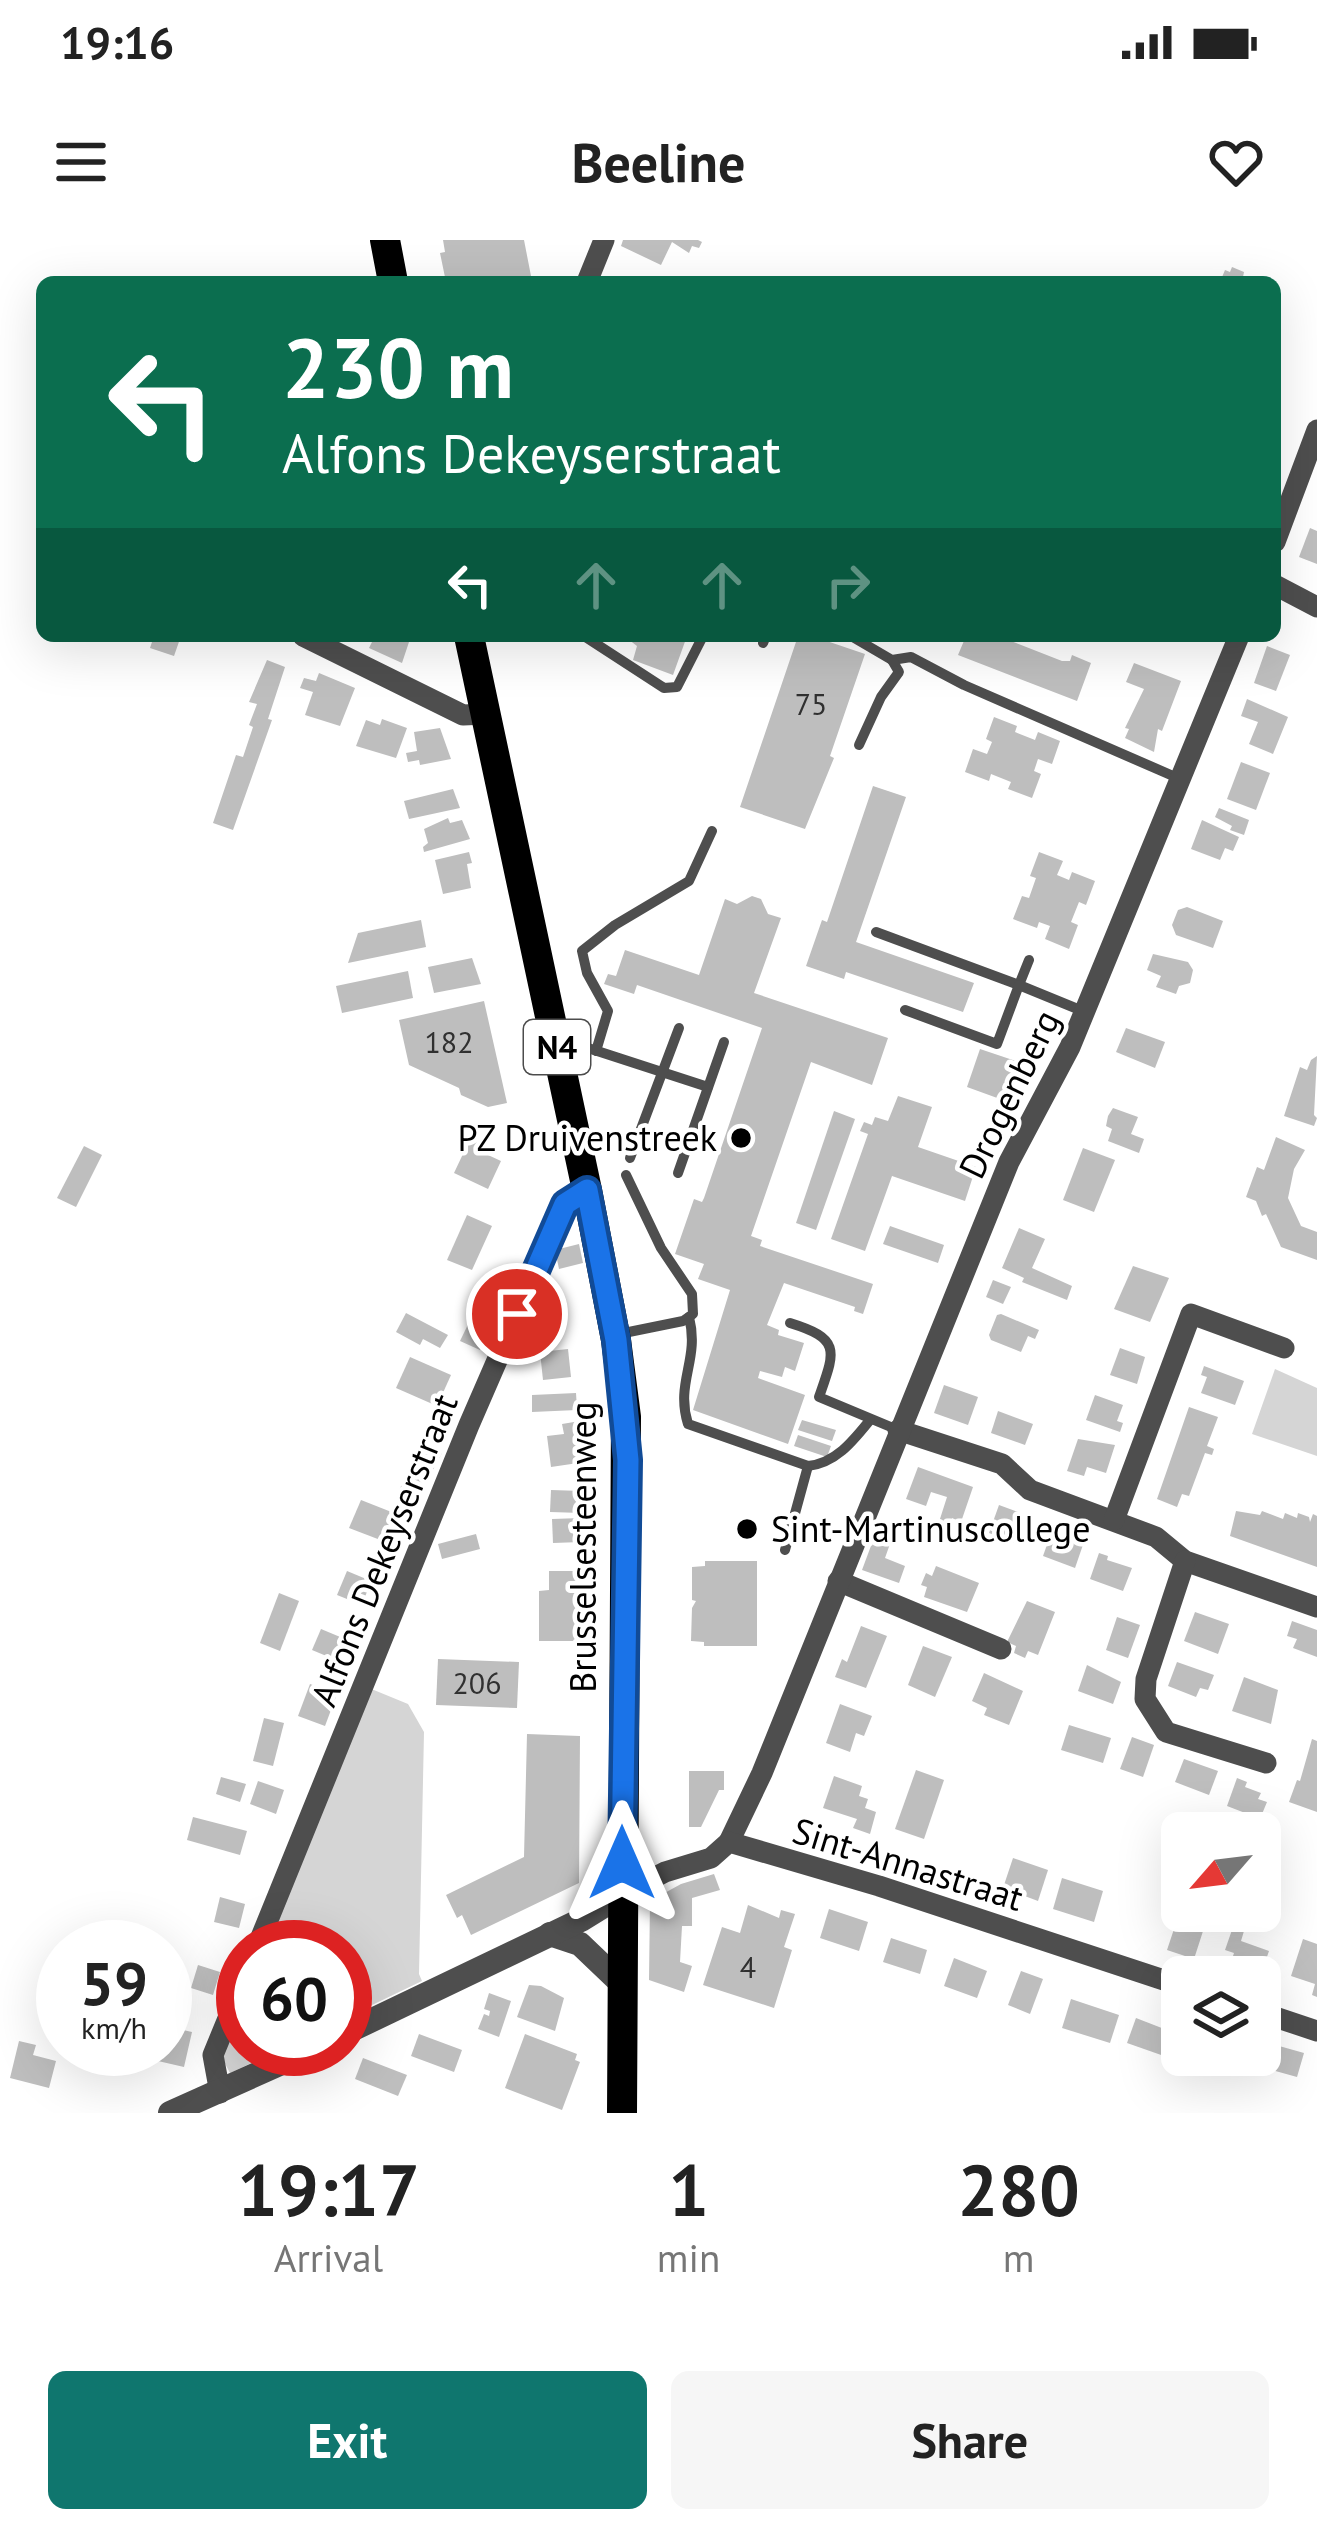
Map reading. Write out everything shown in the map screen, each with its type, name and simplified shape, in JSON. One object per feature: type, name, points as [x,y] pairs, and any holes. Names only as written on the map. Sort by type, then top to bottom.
[{"type":"main road","points":[[385,240],[392,276]]},
{"type":"main road","name":"Brusselsesteenweg","points":[[470,642],[615,1335],[628,1460],[622,2113]]},
{"type":"street","points":[[589,276],[604,240]]},
{"type":"street","points":[[1281,526],[1317,430]]},
{"type":"street","points":[[1281,589],[1317,607]]},
{"type":"street","points":[[315,642],[464,715],[486,714]]},
{"type":"street","name":"Drogenberg","points":[[729,1842],[762,1773],[1010,1162],[1084,1012],[1237,642]]},
{"type":"street","name":"Alfons Dekeyserstraat","points":[[268,1920],[565,1204],[587,1190]]},
{"type":"street","points":[[1114,1520],[1191,1314],[1284,1348]]},
{"type":"street","points":[[898,1430],[1002,1464],[1030,1490],[1156,1537],[1185,1561],[1317,1607]]},
{"type":"street","points":[[1185,1561],[1146,1679],[1145,1699],[1166,1732],[1266,1763]]},
{"type":"street","points":[[838,1581],[1001,1649]]},
{"type":"street","points":[[372,2020],[665,1872],[711,1858],[729,1842]]},
{"type":"street","name":"Sint-Annastraat","points":[[729,1842],[1161,1979]]},
{"type":"street","points":[[550,1934],[580,1944],[624,1986]]},
{"type":"street","points":[[1281,2019],[1317,2031]]},
{"type":"street","points":[[217,2076],[220,2093]]},
{"type":"street","points":[[170,2113],[256,2076]]},
{"type":"lane","points":[[593,642],[664,688],[676,687],[686,676],[700,642]]},
{"type":"lane","points":[[859,745],[899,672],[892,660],[861,642]]},
{"type":"lane","points":[[892,660],[911,657],[964,685],[1180,779]]},
{"type":"lane","points":[[596,1051],[608,1011],[582,951],[615,925],[689,881],[712,831]]},
{"type":"lane","points":[[876,932],[1084,1012]]},
{"type":"lane","points":[[905,1010],[997,1044],[1029,960]]},
{"type":"lane","points":[[630,1158],[679,1028]]},
{"type":"lane","points":[[678,1173],[724,1042]]},
{"type":"lane","points":[[558,1054],[588,1048],[708,1087]]},
{"type":"lane","points":[[615,1335],[693,1314],[692,1294],[661,1248],[626,1175]]},
{"type":"lane","points":[[689,1317],[695,1342],[680,1400],[688,1424],[808,1466],[834,1458],[870,1420]]},
{"type":"lane","points":[[790,1323],[824,1335],[832,1348],[819,1397],[898,1430]]},
{"type":"lane","points":[[785,1550],[808,1466]]},
{"type":"shaded area","points":[[1275,1369],[1317,1388],[1317,1456],[1252,1434]]},
{"type":"shaded area","points":[[369,1688],[408,1704],[424,1732],[422,1981],[372,2005],[372,1920],[274,1920]]},
{"type":"building","points":[[443,240],[524,240],[531,276],[445,276],[440,253],[445,252]]},
{"type":"building","points":[[623,240],[702,242],[689,253],[672,242],[661,265],[621,246]]},
{"type":"building","points":[[1232,267],[1244,272],[1243,276],[1222,276],[1225,270],[1230,272]]},
{"type":"building","points":[[1310,528],[1317,531],[1317,564],[1299,557]]},
{"type":"building","points":[[152,642],[179,642],[174,656],[150,648]]},
{"type":"building","points":[[372,642],[409,642],[402,663],[369,648]]},
{"type":"building","points":[[632,642],[685,642],[673,675],[633,660],[637,646]]},
{"type":"building","points":[[796,642],[830,642],[865,654],[830,756],[834,758],[805,829],[740,807]]},
{"type":"building","points":[[963,642],[1013,642],[1062,661],[1070,661],[1072,655],[1091,663],[1077,701],[958,655]]},
{"type":"building","points":[[1267,646],[1290,655],[1276,691],[1254,683]]},
{"type":"building","points":[[267,660],[285,667],[268,719],[272,720],[233,830],[213,823],[236,755],[243,757],[253,727],[249,725],[257,704],[249,702]]},
{"type":"building","points":[[1134,663],[1181,681],[1162,731],[1158,729],[1154,752],[1125,738],[1129,729],[1125,728],[1144,689],[1126,682]]},
{"type":"building","points":[[319,673],[355,688],[340,726],[305,715],[313,692],[300,688],[304,678],[316,681]]},
{"type":"building","points":[[1247,699],[1288,717],[1273,754],[1249,744],[1258,722],[1241,716]]},
{"type":"building","points":[[994,717],[1035,740],[1038,732],[1060,741],[1052,764],[1038,759],[1034,771],[1041,774],[1032,798],[1008,789],[1011,782],[991,774],[989,781],[965,772],[973,749],[987,754],[992,742],[986,739]]},
{"type":"building","points":[[382,719],[407,728],[396,758],[356,746],[366,720],[380,725]]},
{"type":"building","points":[[440,728],[451,759],[420,765],[419,760],[408,762],[406,753],[417,751],[414,732]]},
{"type":"building","points":[[1241,762],[1270,773],[1256,810],[1227,799]]},
{"type":"building","points":[[873,786],[906,797],[856,942],[974,983],[963,1012],[846,972],[844,979],[806,966],[822,920],[827,922]]},
{"type":"building","points":[[453,789],[460,808],[409,819],[404,801]]},
{"type":"building","points":[[1219,808],[1249,820],[1244,835],[1215,817]]},
{"type":"building","points":[[448,818],[450,823],[462,820],[470,839],[424,852],[428,843],[424,829]]},
{"type":"building","points":[[1202,820],[1239,837],[1233,851],[1225,848],[1220,860],[1191,849]]},
{"type":"building","points":[[469,852],[471,888],[443,894],[435,860]]},
{"type":"building","points":[[1039,852],[1063,861],[1057,875],[1069,880],[1072,872],[1095,881],[1086,905],[1079,902],[1071,922],[1078,925],[1069,949],[1045,939],[1050,926],[1039,922],[1037,928],[1013,919],[1022,896],[1029,898],[1036,878],[1030,876]]},
{"type":"building","points":[[752,896],[761,899],[768,914],[781,918],[754,993],[888,1038],[872,1085],[811,1062],[751,1236],[762,1240],[760,1246],[873,1284],[863,1314],[784,1283],[767,1325],[779,1330],[778,1335],[804,1343],[795,1371],[785,1367],[782,1377],[760,1371],[758,1378],[805,1395],[788,1444],[693,1410],[730,1290],[698,1279],[704,1264],[675,1254],[694,1199],[702,1202],[704,1198],[762,1028],[637,985],[634,994],[604,984],[608,974],[616,976],[625,950],[699,975],[725,899],[737,904]]},
{"type":"building","points":[[1187,907],[1223,921],[1213,948],[1176,935],[1172,925],[1178,910]]},
{"type":"building","points":[[421,920],[426,947],[348,963],[358,933]]},
{"type":"building","points":[[1153,954],[1188,962],[1193,970],[1190,983],[1179,986],[1176,994],[1156,987],[1161,976],[1147,970]]},
{"type":"building","points":[[472,958],[481,984],[434,993],[428,967]]},
{"type":"building","points":[[408,971],[413,998],[342,1013],[336,986]]},
{"type":"building","points":[[484,1001],[507,1103],[488,1107],[409,1065],[399,1020]]},
{"type":"building","points":[[1126,1028],[1165,1042],[1155,1068],[1116,1052]]},
{"type":"building","points":[[980,1049],[1025,1064],[1011,1103],[967,1087]]},
{"type":"building","points":[[1317,1056],[1314,1126],[1284,1116],[1300,1067],[1307,1070]]},
{"type":"building","points":[[898,1096],[932,1107],[918,1147],[976,1167],[965,1201],[892,1176],[865,1251],[831,1239],[868,1134],[860,1131],[864,1122],[872,1125],[875,1117],[888,1121]]},
{"type":"building","points":[[1113,1108],[1138,1117],[1131,1134],[1144,1139],[1139,1153],[1108,1141],[1112,1129],[1106,1126]]},
{"type":"building","points":[[834,1111],[855,1119],[816,1230],[796,1223]]},
{"type":"building","points":[[471,1137],[492,1147],[488,1155],[501,1161],[488,1189],[454,1173]]},
{"type":"building","points":[[1276,1137],[1305,1150],[1294,1169],[1288,1198],[1301,1226],[1317,1232],[1317,1260],[1281,1247],[1266,1214],[1262,1216],[1256,1201],[1246,1197],[1257,1167],[1264,1170]]},
{"type":"building","points":[[84,1146],[102,1155],[76,1207],[57,1198]]},
{"type":"building","points":[[1083,1148],[1115,1160],[1094,1212],[1063,1200]]},
{"type":"building","points":[[467,1215],[492,1226],[472,1270],[447,1260]]},
{"type":"building","points":[[890,1226],[944,1245],[938,1263],[883,1244]]},
{"type":"building","points":[[1019,1228],[1045,1239],[1032,1268],[1072,1286],[1067,1300],[1022,1282],[1024,1278],[1002,1268]]},
{"type":"building","points":[[579,1244],[583,1263],[559,1269],[555,1250]]},
{"type":"building","points":[[1133,1266],[1169,1278],[1150,1322],[1114,1309]]},
{"type":"building","points":[[993,1280],[1011,1287],[1003,1304],[986,1297]]},
{"type":"building","points":[[557,1297],[564,1327],[536,1334],[532,1311],[540,1309],[538,1302]]},
{"type":"building","points":[[475,1310],[495,1320],[480,1350],[460,1341]]},
{"type":"building","points":[[406,1313],[448,1335],[440,1348],[423,1339],[420,1345],[396,1332]]},
{"type":"building","points":[[1001,1314],[1039,1330],[1035,1339],[1028,1336],[1021,1352],[991,1340],[989,1335]]},
{"type":"building","points":[[1120,1348],[1145,1357],[1137,1384],[1110,1375]]},
{"type":"building","points":[[568,1349],[571,1377],[543,1380],[540,1352]]},
{"type":"building","points":[[410,1357],[451,1375],[437,1406],[396,1388]]},
{"type":"building","points":[[1204,1366],[1244,1381],[1235,1405],[1201,1393],[1207,1377],[1201,1375]]},
{"type":"building","points":[[944,1385],[978,1397],[968,1425],[934,1413]]},
{"type":"building","points":[[576,1393],[577,1410],[532,1412],[532,1395]]},
{"type":"building","points":[[1095,1395],[1123,1405],[1117,1421],[1123,1423],[1120,1432],[1086,1420]]},
{"type":"building","points":[[1189,1407],[1218,1417],[1207,1446],[1214,1449],[1212,1455],[1205,1453],[1189,1496],[1182,1494],[1177,1507],[1157,1499]]},
{"type":"building","points":[[998,1411],[1033,1424],[1025,1445],[991,1433]]},
{"type":"building","points":[[802,1420],[836,1430],[832,1441],[798,1430]]},
{"type":"building","points":[[580,1421],[585,1462],[551,1467],[547,1436],[564,1434],[562,1424]]},
{"type":"building","points":[[798,1435],[831,1446],[827,1457],[794,1446]]},
{"type":"building","points":[[1078,1439],[1115,1445],[1106,1473],[1087,1467],[1084,1476],[1067,1471]]},
{"type":"building","points":[[424,1443],[442,1453],[416,1501],[398,1492]]},
{"type":"building","points":[[918,1467],[973,1487],[961,1522],[952,1518],[949,1526],[939,1522],[947,1497],[931,1492],[926,1506],[906,1499]]},
{"type":"building","points":[[551,1490],[582,1491],[582,1513],[550,1512]]},
{"type":"building","points":[[361,1500],[394,1513],[383,1541],[349,1528]]},
{"type":"building","points":[[999,1505],[1032,1517],[1021,1545],[989,1533]]},
{"type":"building","points":[[1236,1511],[1260,1515],[1262,1511],[1283,1519],[1285,1513],[1297,1518],[1298,1513],[1310,1522],[1313,1514],[1317,1516],[1317,1567],[1230,1536]]},
{"type":"building","points":[[581,1518],[581,1542],[553,1543],[552,1519]]},
{"type":"building","points":[[1054,1525],[1086,1536],[1075,1568],[1043,1556]]},
{"type":"building","points":[[476,1534],[480,1549],[442,1559],[438,1544]]},
{"type":"building","points":[[875,1535],[891,1541],[885,1558],[905,1566],[899,1583],[862,1570]]},
{"type":"building","points":[[1099,1553],[1132,1568],[1123,1591],[1090,1579]]},
{"type":"building","points":[[705,1561],[757,1561],[757,1646],[704,1646],[704,1642],[691,1641],[696,1601],[692,1600],[692,1567],[705,1566]]},
{"type":"building","points":[[936,1566],[979,1583],[967,1612],[924,1597],[927,1587],[921,1585]]},
{"type":"building","points":[[347,1571],[371,1581],[362,1605],[337,1595]]},
{"type":"building","points":[[549,1571],[579,1571],[579,1641],[539,1641],[539,1591],[549,1590]]},
{"type":"building","points":[[279,1593],[299,1601],[280,1651],[260,1643]]},
{"type":"building","points":[[1027,1601],[1055,1612],[1038,1655],[1028,1651],[1025,1658],[1007,1642]]},
{"type":"building","points":[[1195,1612],[1229,1624],[1218,1654],[1184,1641]]},
{"type":"building","points":[[1117,1617],[1140,1625],[1128,1658],[1106,1650]]},
{"type":"building","points":[[1292,1621],[1317,1630],[1317,1657],[1293,1648],[1297,1639],[1287,1636]]},
{"type":"building","points":[[861,1626],[887,1636],[866,1688],[835,1677],[842,1659],[847,1662]]},
{"type":"building","points":[[321,1629],[345,1639],[336,1660],[312,1650]]},
{"type":"building","points":[[923,1646],[952,1657],[935,1697],[908,1685]]},
{"type":"building","points":[[438,1659],[519,1662],[517,1708],[436,1705]]},
{"type":"building","points":[[1177,1662],[1214,1675],[1208,1690],[1200,1688],[1196,1697],[1168,1686]]},
{"type":"building","points":[[1087,1665],[1121,1682],[1113,1704],[1078,1691]]},
{"type":"building","points":[[984,1673],[1023,1691],[1009,1725],[984,1715],[987,1708],[972,1701]]},
{"type":"building","points":[[1244,1677],[1278,1690],[1271,1724],[1232,1711]]},
{"type":"building","points":[[310,1684],[337,1694],[325,1726],[298,1716]]},
{"type":"building","points":[[840,1704],[872,1716],[864,1736],[856,1733],[850,1752],[826,1743]]},
{"type":"building","points":[[264,1718],[284,1723],[273,1766],[253,1761]]},
{"type":"building","points":[[1069,1725],[1111,1738],[1103,1763],[1061,1750]]},
{"type":"building","points":[[527,1734],[580,1736],[579,1883],[471,1935],[446,1895],[524,1857]]},
{"type":"building","points":[[1132,1737],[1154,1745],[1143,1777],[1120,1769]]},
{"type":"building","points":[[1312,1739],[1317,1741],[1317,1812],[1289,1802]]},
{"type":"building","points":[[1184,1759],[1218,1771],[1209,1795],[1175,1782]]},
{"type":"building","points":[[916,1770],[944,1780],[924,1839],[895,1829]]},
{"type":"building","points":[[689,1771],[724,1771],[724,1790],[719,1790],[701,1827],[689,1827]]},
{"type":"building","points":[[834,1776],[862,1786],[859,1796],[868,1799],[865,1808],[876,1812],[870,1834],[853,1828],[857,1819],[823,1808]]},
{"type":"building","points":[[221,1777],[246,1784],[240,1802],[216,1794]]},
{"type":"building","points":[[1237,1778],[1267,1802],[1263,1812],[1227,1806]]},
{"type":"building","points":[[258,1781],[284,1790],[276,1814],[250,1804]]},
{"type":"building","points":[[193,1817],[247,1831],[240,1855],[187,1840]]},
{"type":"building","points":[[1013,1858],[1048,1870],[1038,1901],[1003,1888]]},
{"type":"building","points":[[714,1874],[720,1890],[692,1898],[692,1926],[682,1926],[680,1962],[692,1966],[684,1992],[649,1980],[650,1901],[681,1884]]},
{"type":"building","points":[[1062,1878],[1103,1891],[1094,1922],[1053,1909]]},
{"type":"building","points":[[220,1897],[245,1904],[241,1920],[214,1922]]},
{"type":"building","points":[[748,1905],[779,1918],[781,1910],[795,1914],[784,1947],[792,1950],[774,2008],[703,1985],[722,1927],[740,1933]]},
{"type":"building","points":[[829,1909],[868,1922],[859,1951],[820,1938]]},
{"type":"building","points":[[1173,1932],[1203,1932],[1195,1956],[1167,1950]]},
{"type":"building","points":[[1231,1932],[1244,1932],[1241,1941],[1269,1951],[1267,1956],[1233,1956],[1225,1950]]},
{"type":"building","points":[[891,1938],[927,1950],[920,1974],[883,1962]]},
{"type":"building","points":[[1303,1939],[1317,1944],[1317,1997],[1312,1995],[1315,1984],[1291,1976]]},
{"type":"building","points":[[954,1958],[987,1971],[977,1998],[944,1986]]},
{"type":"building","points":[[198,1965],[216,1971],[213,1995],[192,1985]]},
{"type":"building","points":[[1021,1971],[1043,1979],[1030,2014],[1008,2005]]},
{"type":"building","points":[[529,1985],[564,1998],[555,2031],[517,2017]]},
{"type":"building","points":[[489,1993],[511,2001],[499,2037],[478,2029],[484,2014],[489,2016],[490,2011],[484,2009]]},
{"type":"building","points":[[1071,1999],[1119,2015],[1110,2043],[1062,2028]]},
{"type":"building","points":[[1136,2018],[1161,2028],[1161,2055],[1127,2043]]},
{"type":"building","points":[[419,2034],[462,2050],[454,2072],[411,2056]]},
{"type":"building","points":[[525,2034],[577,2054],[575,2060],[580,2062],[562,2110],[505,2088]]},
{"type":"building","points":[[19,2041],[36,2045],[36,2076],[52,2076],[49,2088],[10,2078]]},
{"type":"building","points":[[1281,2047],[1304,2053],[1297,2077],[1281,2072]]},
{"type":"building","points":[[372,2061],[407,2075],[398,2096],[355,2079],[372,2076]]},
{"type":"place","name":"PZ Druivenstreek","points":[[741,1138]]},
{"type":"place","name":"Sint-Martinuscollege","points":[[747,1529]]},
{"type":"route","points":[[517,1314],[565,1204],[587,1190],[626,1417],[622,1863]]}]
